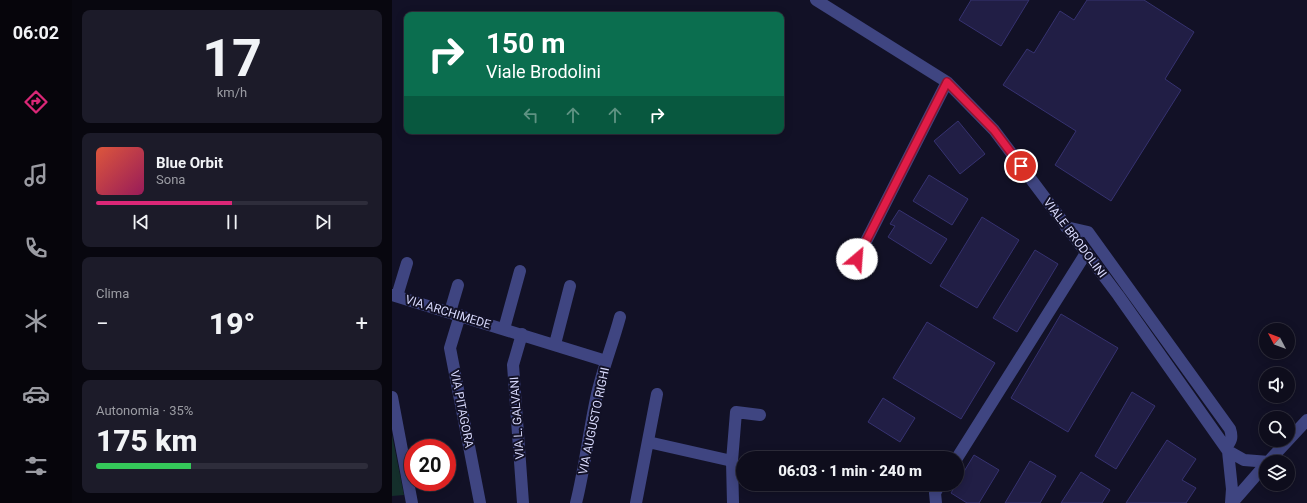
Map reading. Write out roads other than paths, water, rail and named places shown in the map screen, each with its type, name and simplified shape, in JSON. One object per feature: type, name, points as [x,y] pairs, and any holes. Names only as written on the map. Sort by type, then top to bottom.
[{"type":"street","name":"VIALE BRODOLINI","points":[[816,0],[947,82],[994,130],[1118,295],[1227,449]]},
{"type":"street","points":[[857,259],[947,82]]},
{"type":"street","points":[[1066,227],[1088,232],[1230,429],[1233,436],[1227,449],[1231,472],[1231,503]]},
{"type":"street","points":[[961,451],[1086,253]]},
{"type":"street","points":[[395,295],[407,263]]},
{"type":"street","name":"VIA ARCHIMEDE","points":[[504,329],[520,271]]},
{"type":"street","name":"VIA PITAGORA","points":[[458,285],[450,348],[480,503]]},
{"type":"street","points":[[555,344],[570,286]]},
{"type":"street","name":"VIA ARCHIMEDE","points":[[395,295],[606,361]]},
{"type":"street","name":"VIA AUGUSTO RIGHI","points":[[576,503],[583,476],[586,451],[598,392],[620,317]]},
{"type":"street","name":"VIA L. GALVANI","points":[[522,334],[513,365],[523,503]]},
{"type":"street","points":[[636,503],[657,394]]},
{"type":"street","points":[[392,397],[408,502]]},
{"type":"street","points":[[732,503],[732,461],[736,412],[760,415]]},
{"type":"street","points":[[1274,455],[1307,420]]},
{"type":"street","points":[[648,442],[732,461]]},
{"type":"street","points":[[1227,449],[1244,460],[1259,461]]},
{"type":"street","points":[[1244,460],[1250,481]]},
{"type":"street","points":[[1231,503],[1259,471]]},
{"type":"street","points":[[1231,472],[1250,481]]},
{"type":"street","points":[[936,491],[936,503]]}]
